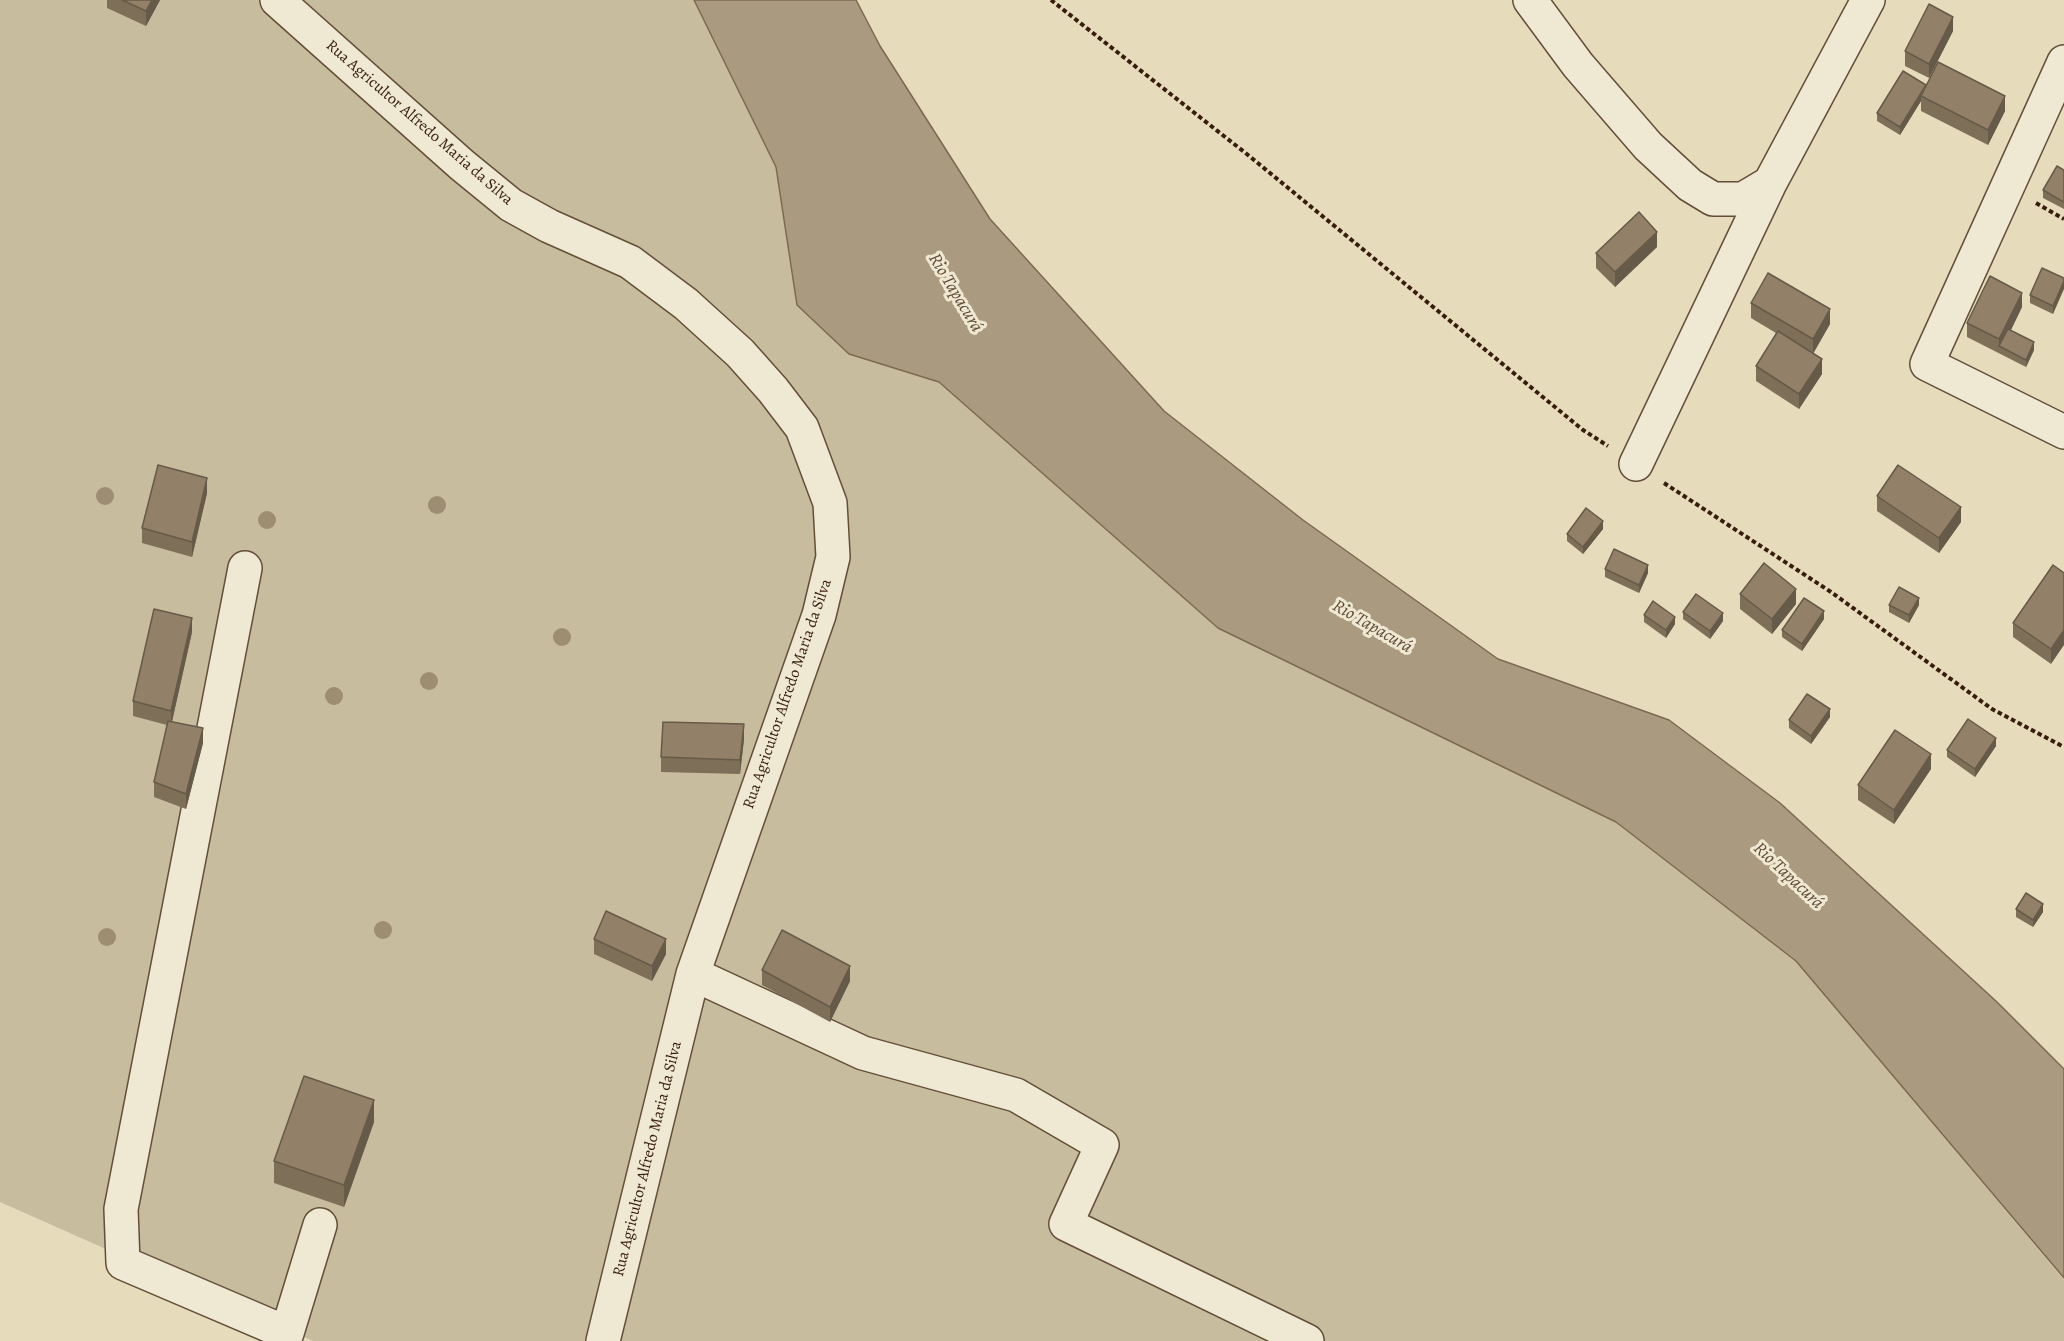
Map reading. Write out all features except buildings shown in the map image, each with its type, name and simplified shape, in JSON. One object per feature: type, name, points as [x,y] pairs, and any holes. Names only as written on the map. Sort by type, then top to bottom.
[{"type":"street","name":"Rua Agricultor Alfredo Maria da Silva","points":[[277,0],[511,206],[549,226],[630,262],[686,304],[740,353],[773,390],[802,428],[830,502],[833,557],[819,615],[693,974],[603,1341]]},
{"type":"street","points":[[1530,0],[1578,65],[1648,146],[1690,186],[1713,199],[1743,199],[1770,183]]},
{"type":"street","points":[[1636,464],[1770,183],[1868,0]]},
{"type":"street","points":[[2064,62],[1927,364],[2064,432]]},
{"type":"street","points":[[245,568],[121,1209],[123,1263],[296,1337],[320,1225]]},
{"type":"street","points":[[693,974],[863,1053],[1016,1095],[1102,1145],[1066,1224],[1307,1341]]},
{"type":"path","points":[[1052,0],[1248,155],[1582,430],[1832,592],[1992,709],[2064,747]]},
{"type":"shaded area","points":[[0,0],[694,0],[776,167],[797,305],[849,354],[939,382],[1218,628],[1616,822],[1796,961],[2064,1280],[2064,1341],[313,1341],[0,1202]]},
{"type":"water","name":"Rio Tapacurá","points":[[694,0],[856,0],[880,46],[990,219],[1164,411],[1303,520],[1498,659],[1669,720],[1780,803],[1997,1002],[2064,1069],[2064,1278],[1796,961],[1616,822],[1218,628],[939,382],[849,354],[797,305],[776,167]]}]
